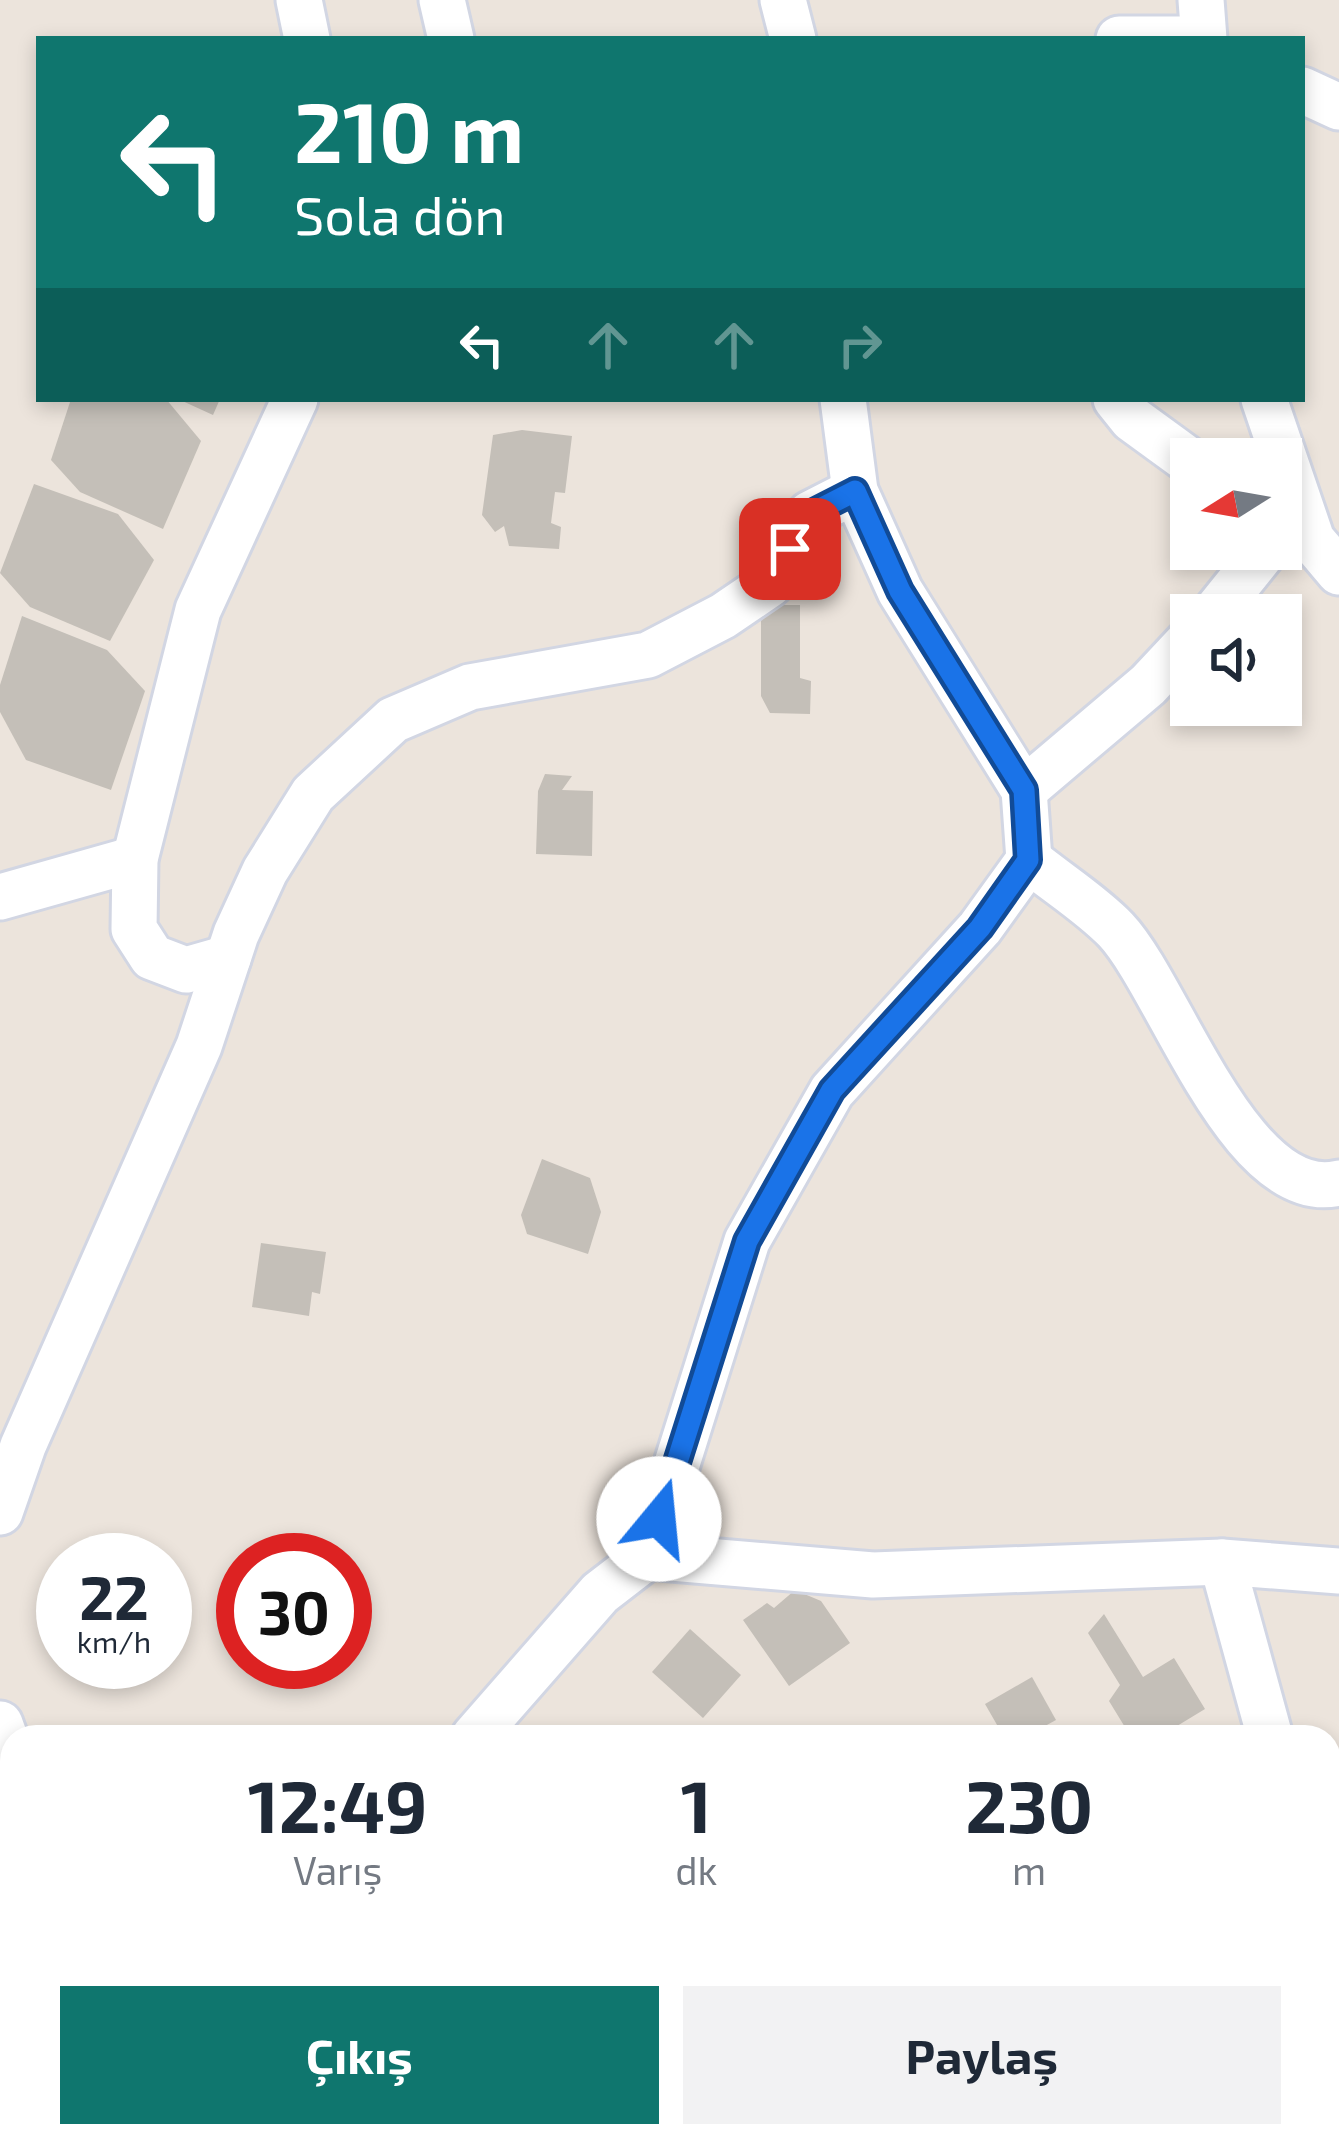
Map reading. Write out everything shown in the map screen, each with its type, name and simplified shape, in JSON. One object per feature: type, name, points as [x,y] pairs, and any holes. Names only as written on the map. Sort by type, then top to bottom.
[{"type":"street","points":[[299,0],[306,36]]},
{"type":"street","points":[[442,0],[451,36]]},
{"type":"street","points":[[783,0],[792,36]]},
{"type":"street","points":[[1201,0],[1204,36]]},
{"type":"street","points":[[1305,91],[1339,107]]},
{"type":"street","points":[[228,958],[186,970],[152,957],[134,928],[135,860],[198,610],[295,402]]},
{"type":"street","points":[[484,1725],[600,1593],[648,1556],[747,1241],[832,1090],[980,928],[1028,860],[1024,790],[900,591],[855,491],[843,402]]},
{"type":"street","points":[[1119,402],[1170,446]]},
{"type":"street","points":[[1265,402],[1272,438]]},
{"type":"street","points":[[0,1511],[23,1446],[199,1046],[228,958],[265,872],[313,794],[393,720],[470,687],[648,655],[723,616],[770,584],[810,514],[855,491]]},
{"type":"street","points":[[1302,529],[1339,572]]},
{"type":"street","points":[[1230,594],[1249,570]]},
{"type":"street","points":[[1024,790],[1170,661]]},
{"type":"street","points":[[0,897],[135,860]]},
{"type":"street","points":[[1028,860],[1118,931],[1226,1111],[1272,1166],[1328,1185],[1339,1183]]},
{"type":"street","points":[[648,1556],[873,1575],[1222,1562],[1339,1571]]},
{"type":"street","points":[[1222,1562],[1267,1725]]},
{"type":"building","points":[[70,402],[168,402],[201,441],[163,529],[80,492],[51,460]]},
{"type":"building","points":[[185,402],[219,402],[213,415]]},
{"type":"building","points":[[522,430],[572,436],[565,493],[555,492],[551,523],[561,527],[559,549],[509,546],[504,526],[495,532],[482,515],[493,435]]},
{"type":"building","points":[[34,484],[118,514],[154,560],[110,641],[30,607],[0,573]]},
{"type":"building","points":[[761,605],[800,605],[800,678],[811,681],[810,714],[770,713],[761,696]]},
{"type":"building","points":[[22,616],[107,650],[145,691],[111,790],[26,760],[0,712],[0,685]]},
{"type":"building","points":[[545,774],[572,776],[562,790],[593,791],[592,856],[536,854],[538,791]]},
{"type":"building","points":[[542,1159],[590,1178],[601,1212],[588,1254],[527,1234],[521,1215]]},
{"type":"building","points":[[261,1243],[326,1252],[320,1294],[312,1292],[309,1316],[252,1307]]},
{"type":"building","points":[[795,1590],[821,1601],[850,1643],[789,1686],[743,1620],[767,1603],[774,1608]]},
{"type":"building","points":[[1104,1614],[1143,1677],[1174,1658],[1205,1709],[1179,1725],[1124,1725],[1109,1701],[1120,1685],[1088,1633]]},
{"type":"building","points":[[690,1629],[741,1675],[703,1718],[652,1672]]},
{"type":"building","points":[[1032,1677],[1056,1720],[1047,1725],[997,1725],[985,1704]]},
{"type":"route","points":[[659,1519],[747,1241],[832,1090],[980,928],[1028,860],[1024,790],[900,591],[855,491],[810,514],[790,549]]}]
